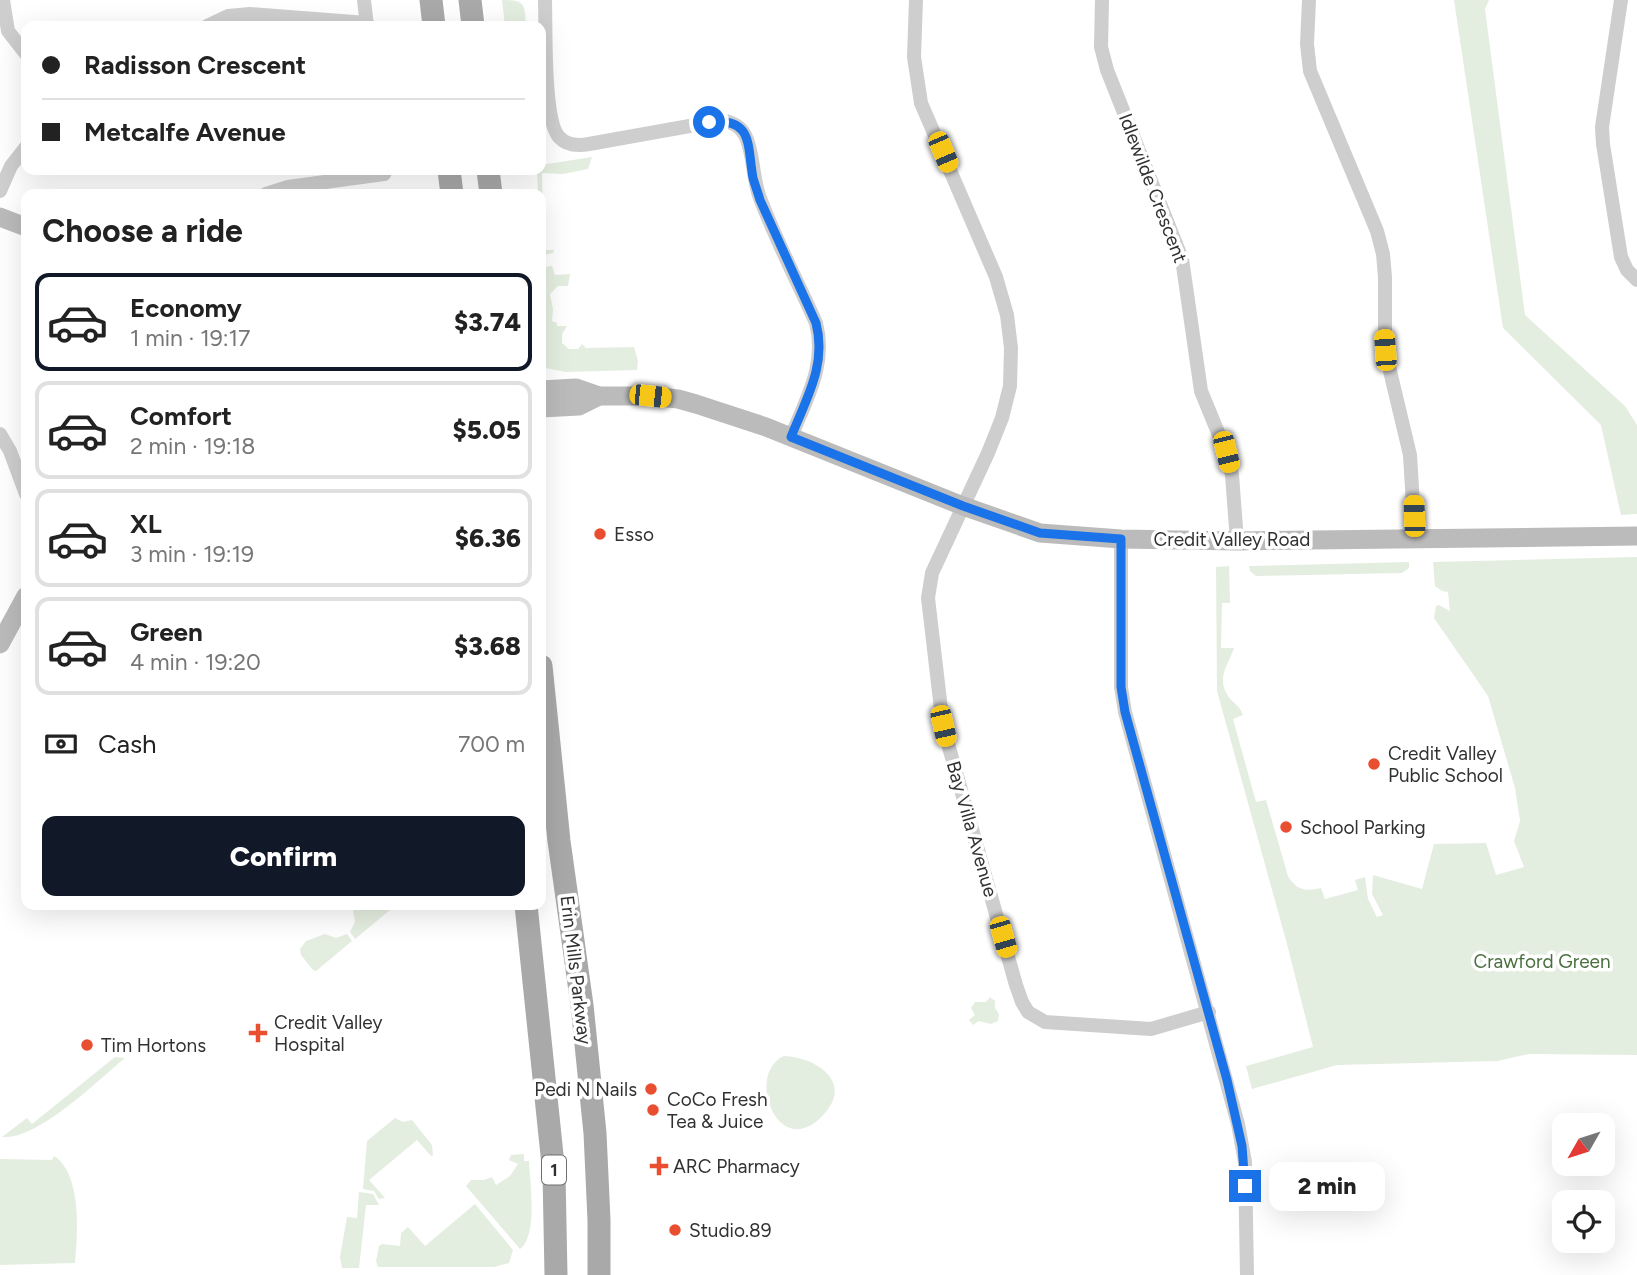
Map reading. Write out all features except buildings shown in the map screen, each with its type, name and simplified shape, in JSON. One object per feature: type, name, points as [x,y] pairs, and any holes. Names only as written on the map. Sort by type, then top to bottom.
[{"type":"main road","points":[[431,0],[433,21]]},
{"type":"main road","points":[[470,0],[472,21]]},
{"type":"main road","name":"Erin Mills Parkway","points":[[546,714],[595,1133],[600,1234],[599,1275]]},
{"type":"main road","name":"1","points":[[527,910],[554,1174],[556,1275]]},
{"type":"street","points":[[3,0],[8,31],[21,48]]},
{"type":"street","points":[[364,0],[367,21]]},
{"type":"street","points":[[545,0],[546,21]]},
{"type":"street","name":"Bay Villa Avenue","points":[[915,0],[914,57],[922,103],[996,277],[1007,315],[1011,348],[1010,386],[1002,418],[932,573],[928,609],[947,743],[1022,1002],[1028,1012],[1045,1022],[1151,1029],[1209,1012]]},
{"type":"street","name":"Idlewilde Crescent","points":[[1102,0],[1101,47],[1107,70],[1182,259],[1201,391],[1226,452],[1232,475],[1237,541]]},
{"type":"street","points":[[1309,0],[1307,44],[1310,71],[1377,232],[1383,254],[1385,350],[1410,455],[1415,537]]},
{"type":"street","points":[[1621,0],[1602,127],[1622,257],[1627,270],[1637,280]]},
{"type":"street","points":[[218,21],[228,16],[250,14],[332,21]]},
{"type":"street","points":[[546,24],[550,119],[560,138],[568,144],[589,144],[723,120],[734,123],[747,138],[753,178],[760,200],[820,337],[818,368],[791,437]]},
{"type":"street","points":[[0,191],[11,166],[21,153]]},
{"type":"street","points":[[282,189],[377,175]]},
{"type":"street","points":[[0,217],[21,225]]},
{"type":"street","name":"Credit Valley Road","points":[[546,390],[576,388],[599,396],[678,399],[791,437],[963,506],[1040,533],[1121,539],[1237,541],[1637,536]]},
{"type":"street","name":"Credit Valley Road","points":[[546,408],[579,406],[599,396]]},
{"type":"street","points":[[0,434],[10,451],[21,481]]},
{"type":"street","points":[[1121,539],[1121,687],[1125,712],[1238,1124],[1245,1162],[1247,1275]]},
{"type":"street","points":[[0,644],[21,605]]},
{"type":"green space","points":[[502,0],[519,2],[524,8],[526,21],[504,21]]},
{"type":"green space","points":[[1454,0],[1489,0],[1485,9],[1525,315],[1625,406],[1637,425],[1637,514],[1621,515],[1601,425],[1503,328]]},
{"type":"green space","points":[[592,157],[588,169],[563,174],[546,173],[546,164]]},
{"type":"green space","points":[[537,175],[542,175],[542,189],[538,189]]},
{"type":"green space","points":[[552,266],[555,275],[570,274],[568,286],[558,286],[550,294],[552,321],[557,323],[557,326],[567,326],[562,334],[562,343],[569,349],[578,349],[582,344],[586,348],[634,347],[638,361],[637,370],[566,372],[546,368],[546,267]]},
{"type":"green space","name":"Crawford Green","points":[[1637,557],[1637,1055],[1528,1054],[1498,1061],[1337,1065],[1252,1089],[1246,1066],[1313,1047],[1217,691],[1216,567],[1229,566],[1230,603],[1222,603],[1221,648],[1234,648],[1224,672],[1223,683],[1228,696],[1243,715],[1233,719],[1256,802],[1266,800],[1288,876],[1302,889],[1321,888],[1325,899],[1358,890],[1355,880],[1365,877],[1368,899],[1377,917],[1383,915],[1372,894],[1373,875],[1422,889],[1434,844],[1486,843],[1496,875],[1524,867],[1514,841],[1520,821],[1515,788],[1488,696],[1434,618],[1436,606],[1450,611],[1448,592],[1435,586],[1433,562]]},
{"type":"green space","points":[[1409,562],[1409,568],[1402,573],[1256,576],[1249,566]]},
{"type":"green space","points":[[390,910],[355,939],[350,932],[355,922],[353,911]]},
{"type":"green space","points":[[325,934],[336,938],[347,934],[352,941],[316,971],[301,955],[300,949],[306,941]]},
{"type":"green space","points":[[990,997],[995,1001],[998,1021],[991,1024],[979,1021],[973,1025],[969,1020],[975,1015],[971,1008],[975,1002],[986,1002]]},
{"type":"green space","points":[[784,1056],[796,1057],[818,1066],[833,1081],[833,1101],[825,1113],[808,1126],[794,1129],[781,1123],[772,1111],[767,1095],[767,1080],[772,1066]]},
{"type":"green space","points":[[115,1057],[125,1058],[67,1107],[32,1129],[2,1137],[27,1118],[32,1124]]},
{"type":"green space","points":[[395,1118],[403,1122],[412,1120],[432,1145],[433,1155],[417,1140],[369,1180],[385,1198],[379,1199],[374,1191],[363,1189],[367,1141]]},
{"type":"green space","points":[[524,1154],[524,1161],[529,1161],[532,1208],[529,1233],[520,1249],[466,1186],[471,1180],[492,1177],[496,1185],[510,1176],[518,1164],[509,1160],[511,1155]]},
{"type":"green space","points":[[54,1156],[70,1176],[74,1190],[77,1221],[75,1263],[0,1265],[0,1159],[52,1160]]},
{"type":"green space","points":[[359,1192],[373,1194],[379,1205],[366,1205],[359,1268],[342,1268],[340,1257],[347,1217],[357,1218]]},
{"type":"green space","points":[[475,1204],[513,1250],[509,1263],[494,1267],[378,1267],[376,1261],[379,1246],[400,1246],[401,1233],[408,1227],[425,1246]]},
{"type":"place","name":"Esso","points":[[600,534]]},
{"type":"place","name":"Credit Valley Public School","points":[[1374,764]]},
{"type":"place","name":"School Parking","points":[[1286,827]]},
{"type":"place","name":"Credit Valley Hospital","points":[[258,1033]]},
{"type":"place","name":"Tim Hortons","points":[[87,1045]]},
{"type":"place","name":"Pedi N Nails","points":[[651,1089]]},
{"type":"place","name":"CoCo Fresh Tea & Juice","points":[[653,1110]]},
{"type":"place","name":"ARC Pharmacy","points":[[659,1166]]},
{"type":"place","name":"Studio.89","points":[[675,1230]]},
{"type":"route","points":[[709,122],[723,120],[734,123],[747,138],[753,178],[760,200],[820,337],[818,368],[791,437],[963,506],[1040,533],[1121,539],[1121,687],[1125,712],[1227,1080],[1245,1162],[1245,1186]]}]
